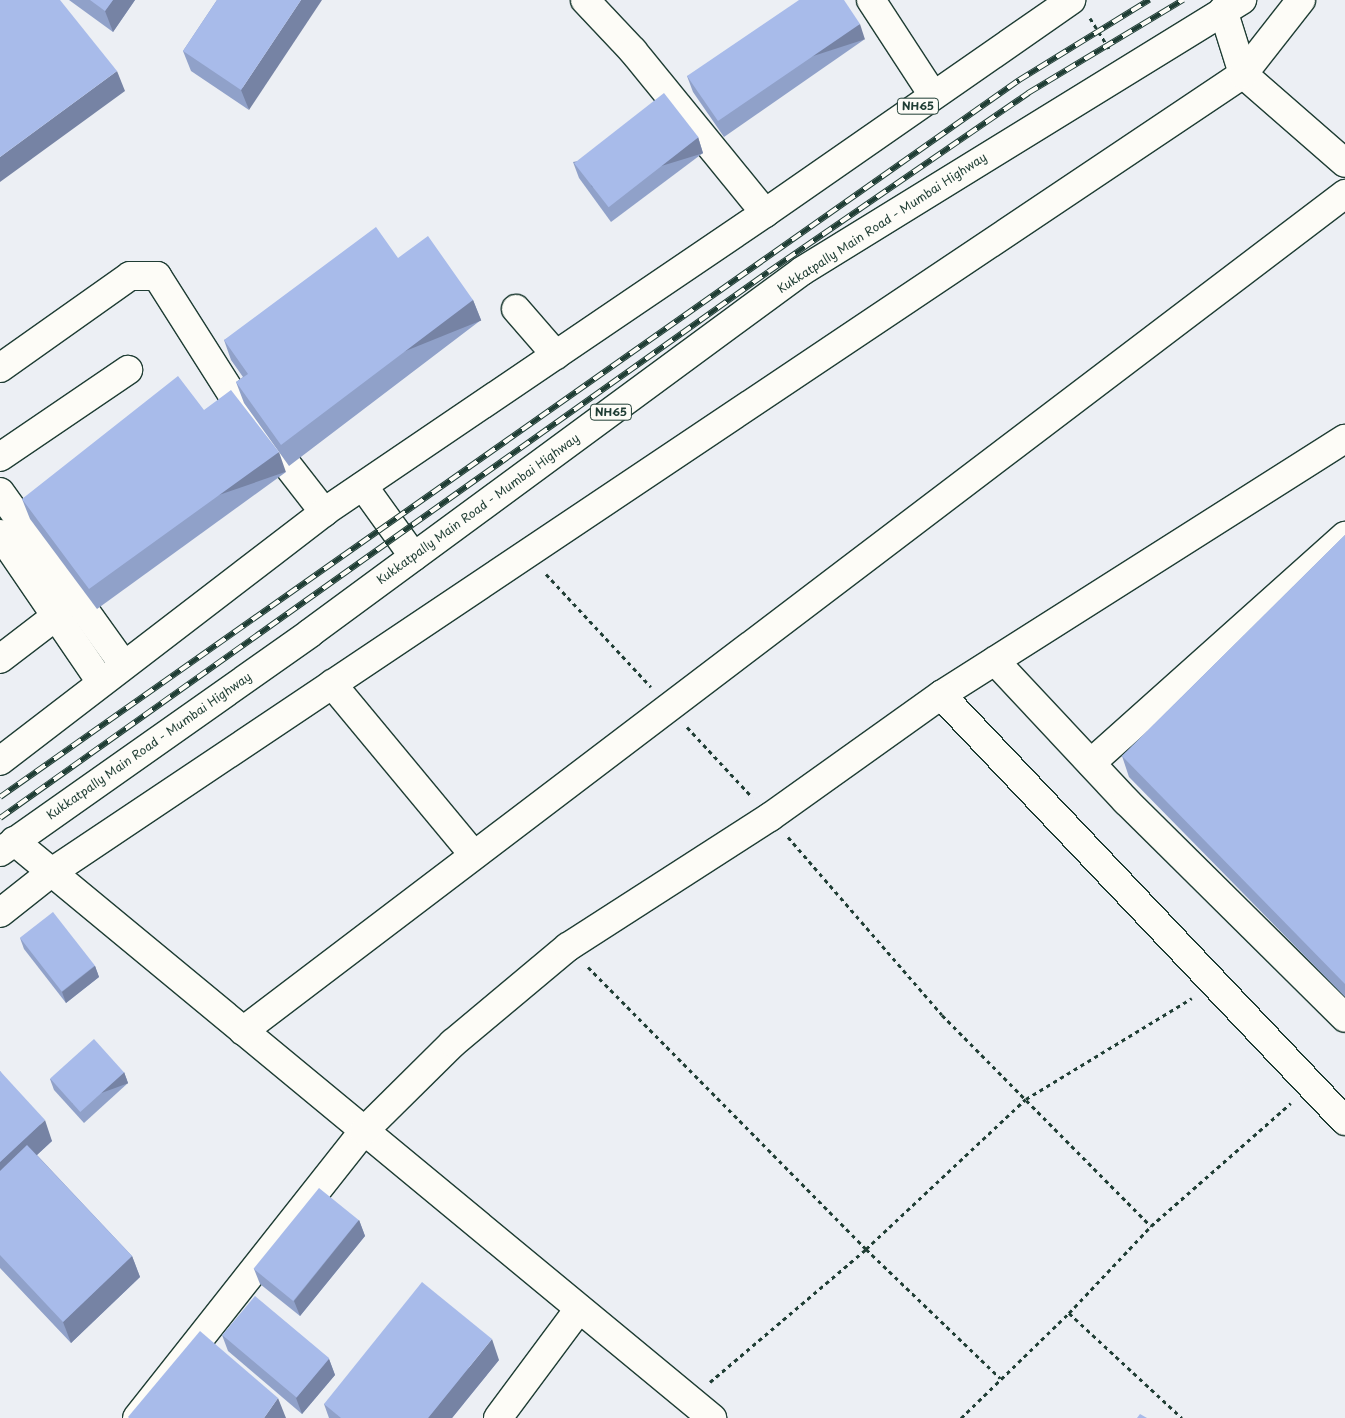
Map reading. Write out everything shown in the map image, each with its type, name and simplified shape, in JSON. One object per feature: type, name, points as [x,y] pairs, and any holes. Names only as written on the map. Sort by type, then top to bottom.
[{"type":"main road","points":[[585,0],[633,51],[766,213]]},
{"type":"main road","points":[[871,0],[933,95]]},
{"type":"main road","points":[[0,912],[52,872],[1243,74],[1301,0]]},
{"type":"main road","name":"NH65","points":[[0,761],[324,512],[766,213],[933,95],[1070,5]]},
{"type":"main road","points":[[1232,5],[1243,74],[1345,163]]},
{"type":"main road","name":"Kukkatpally Main Road - Mumbai Highway","points":[[7,846],[414,557],[802,271],[1232,5]]},
{"type":"main road","points":[[243,1031],[1345,194]]},
{"type":"main road","points":[[0,368],[130,276],[157,276],[232,394],[324,512]]},
{"type":"main road","points":[[516,309],[556,355]]},
{"type":"main road","points":[[0,457],[128,370]]},
{"type":"main road","points":[[137,1418],[364,1131],[453,1043],[568,947],[770,817],[941,695],[1345,439]]},
{"type":"main road","points":[[363,486],[414,557]]},
{"type":"main road","points":[[0,492],[124,664]]},
{"type":"main road","points":[[0,534],[101,682]]},
{"type":"main road","points":[[1091,763],[1345,536]]},
{"type":"main road","points":[[0,659],[56,616]]},
{"type":"main road","points":[[996,661],[1091,763],[1345,1018]]},
{"type":"main road","points":[[332,684],[474,855]]},
{"type":"main road","points":[[941,695],[1345,1121]]},
{"type":"main road","points":[[7,846],[52,872],[579,1310],[712,1418]]},
{"type":"main road","points":[[498,1418],[579,1310]]},
{"type":"path","points":[[1070,5],[1122,72]]},
{"type":"path","points":[[527,554],[770,817],[942,1015],[1151,1226]]},
{"type":"path","points":[[568,947],[866,1249],[1000,1378]]},
{"type":"path","points":[[688,1400],[866,1249],[1026,1099],[1215,984]]},
{"type":"path","points":[[961,1418],[1069,1313],[1151,1226],[1310,1086]]},
{"type":"path","points":[[1069,1313],[1182,1418]]},
{"type":"building","points":[[0,0],[60,0],[117,71],[0,157]]},
{"type":"building","points":[[90,0],[113,0],[105,11]]},
{"type":"building","points":[[217,0],[301,0],[241,90],[183,51]]},
{"type":"building","points":[[799,0],[844,0],[860,24],[718,121],[687,76]]},
{"type":"building","points":[[664,93],[698,137],[609,207],[574,163]]},
{"type":"building","points":[[376,227],[398,258],[428,236],[473,300],[281,445],[236,382],[248,374],[224,340]]},
{"type":"building","points":[[178,376],[204,410],[231,390],[279,452],[89,589],[22,499]]},
{"type":"building","points":[[1345,535],[1345,984],[1122,756]]},
{"type":"building","points":[[53,912],[95,966],[62,991],[20,938]]},
{"type":"building","points":[[94,1039],[124,1072],[80,1112],[50,1078]]},
{"type":"building","points":[[0,1071],[45,1120],[0,1162]]},
{"type":"building","points":[[27,1145],[132,1256],[63,1322],[0,1255],[0,1171]]},
{"type":"building","points":[[319,1188],[359,1220],[293,1301],[254,1269]]},
{"type":"building","points":[[422,1282],[492,1339],[428,1418],[341,1418],[324,1404]]},
{"type":"building","points":[[255,1296],[329,1358],[297,1397],[222,1335]]},
{"type":"building","points":[[200,1331],[278,1398],[264,1418],[129,1418],[128,1417]]},
{"type":"building","points":[[1140,1414],[1147,1418],[1137,1418]]},
{"type":"railway","points":[[0,797],[1019,80],[1149,0]]},
{"type":"railway","points":[[0,818],[768,272],[1028,93],[1183,0]]}]
